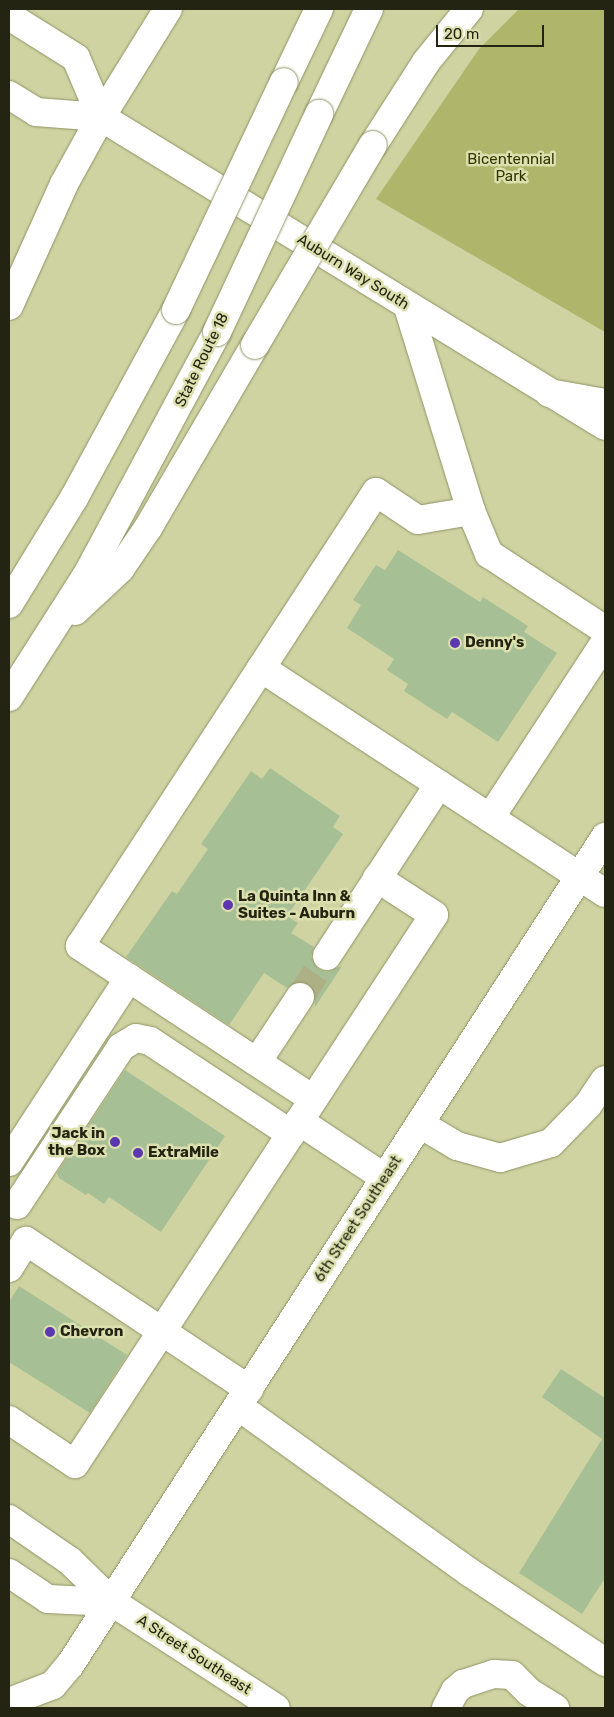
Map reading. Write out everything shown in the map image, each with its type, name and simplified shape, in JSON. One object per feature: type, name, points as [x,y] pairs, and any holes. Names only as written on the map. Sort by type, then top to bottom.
[{"type":"main road","points":[[9,306],[40,231],[101,116],[168,9]]},
{"type":"main road","points":[[9,604],[74,498],[176,310],[319,9]]},
{"type":"main road","name":"State Route 18","points":[[9,697],[48,636],[137,485],[216,332],[369,9]]},
{"type":"main road","points":[[48,636],[120,569],[148,528],[373,145],[426,62],[469,9]]},
{"type":"main road","points":[[9,16],[76,58],[101,116]]},
{"type":"main road","name":"Auburn Way South","points":[[9,95],[36,112],[101,116],[408,307],[605,426]]},
{"type":"main road","points":[[408,307],[472,511],[489,554],[605,630]]},
{"type":"main road","points":[[549,393],[605,403]]},
{"type":"main road","points":[[301,1118],[257,1062],[80,946],[376,492],[418,520],[472,511]]},
{"type":"main road","points":[[490,818],[605,642]]},
{"type":"main road","points":[[261,668],[605,893]]},
{"type":"main road","points":[[327,956],[439,784]]},
{"type":"main road","name":"6th Street Southeast","points":[[52,1697],[605,837]]},
{"type":"main road","points":[[9,1420],[75,1464],[434,915],[377,878]]},
{"type":"main road","points":[[9,1162],[129,978]]},
{"type":"main road","points":[[257,1062],[300,997]]},
{"type":"main road","points":[[17,1205],[121,1047],[136,1038],[150,1041],[301,1118],[385,1178]]},
{"type":"main road","points":[[420,1124],[457,1146],[500,1158],[551,1143],[588,1105],[605,1080]]},
{"type":"main road","points":[[9,1172],[26,1241],[163,1330],[244,1397],[469,1572],[605,1662]]},
{"type":"main road","points":[[9,1268],[26,1241]]},
{"type":"main road","name":"A Street Southeast","points":[[9,1519],[70,1561],[112,1602],[276,1708]]},
{"type":"main road","points":[[9,1573],[48,1599],[112,1602]]},
{"type":"main road","points":[[446,1708],[454,1692],[478,1677],[512,1675],[529,1700],[555,1708]]},
{"type":"main road","points":[[9,1702],[52,1697]]},
{"type":"green space","name":"Bicentennial Park","points":[[519,9],[605,9],[605,332],[376,199],[479,49]]},
{"type":"building","name":"Denny's","points":[[398,550],[480,602],[483,597],[528,626],[524,632],[557,653],[498,742],[452,712],[447,719],[404,691],[408,684],[387,670],[394,659],[347,628],[361,605],[353,600],[376,565],[385,570]]},
{"type":"building","name":"La Quinta Inn & Suites - Auburn","points":[[270,768],[340,816],[333,827],[343,834],[287,916],[298,923],[291,933],[314,947],[311,956],[318,969],[327,972],[342,966],[315,1007],[314,990],[309,984],[300,981],[287,988],[264,973],[229,1025],[126,957],[172,891],[177,894],[208,849],[201,844],[251,771],[262,779]]},
{"type":"building","name":"ExtraMile","points":[[125,1070],[225,1136],[161,1232],[109,1197],[104,1204],[88,1193],[86,1195],[59,1178],[57,1173]]},
{"type":"building","name":"Chevron","points":[[19,1286],[127,1355],[90,1413],[9,1362],[9,1302]]},
{"type":"building","points":[[561,1369],[605,1398],[605,1578],[582,1614],[519,1573],[602,1439],[542,1397]]},
{"type":"tunnel","points":[[300,997],[327,956]]},
{"type":"place","name":"Denny's","points":[[455,643]]},
{"type":"place","name":"La Quinta Inn & Suites - Auburn","points":[[228,905]]},
{"type":"place","name":"Jack in the Box","points":[[115,1142]]},
{"type":"place","name":"ExtraMile","points":[[138,1153]]},
{"type":"place","name":"Chevron","points":[[50,1332]]}]
